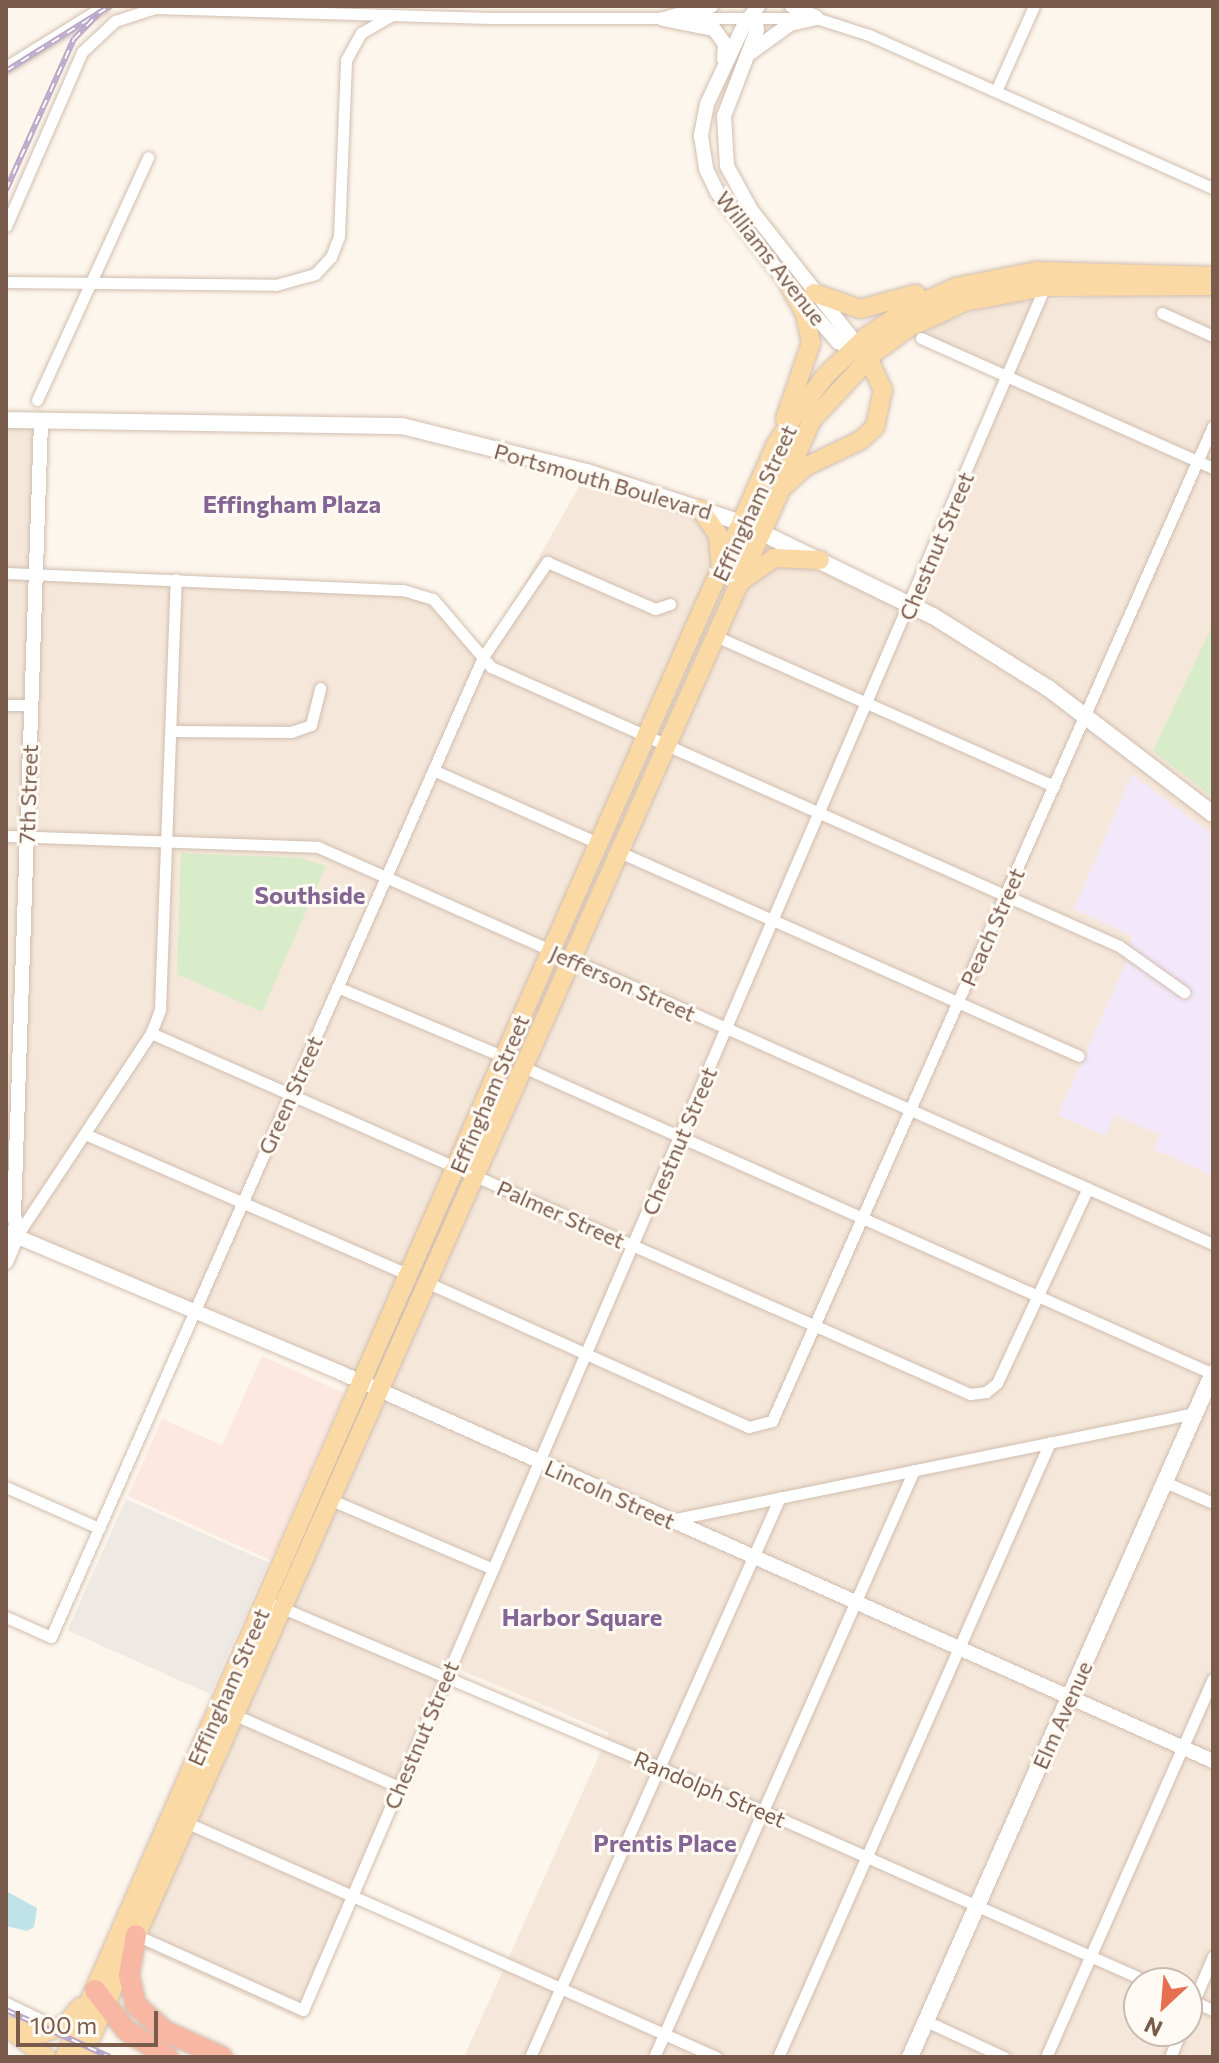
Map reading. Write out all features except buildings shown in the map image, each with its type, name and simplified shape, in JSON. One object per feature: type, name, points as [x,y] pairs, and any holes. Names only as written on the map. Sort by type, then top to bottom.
[{"type":"highway","points":[[136,1935],[129,1975],[141,2011],[165,2031],[222,2057]]},
{"type":"highway","points":[[100,1996],[136,2040],[168,2057]]},
{"type":"main road","points":[[814,293],[840,306],[868,309],[935,287],[997,276]]},
{"type":"main road","name":"Effingham Street","points":[[465,1171],[504,1057],[617,851],[666,745],[730,593],[775,446],[830,370],[924,301],[997,276],[1048,279]]},
{"type":"main road","points":[[1048,279],[1213,276]]},
{"type":"main road","points":[[1048,279],[1213,286]]},
{"type":"main road","name":"Effingham Street","points":[[859,351],[888,342],[965,302],[1048,279]]},
{"type":"main road","points":[[775,446],[811,343],[805,314],[790,287]]},
{"type":"main road","points":[[768,508],[797,472],[869,434],[882,410],[882,381],[859,351]]},
{"type":"main road","name":"Effingham Street","points":[[65,2057],[136,1935],[179,1820],[465,1171],[521,1066],[600,844],[721,573],[750,527],[768,508],[812,420],[853,371],[859,351]]},
{"type":"main road","points":[[830,370],[853,371],[875,390],[882,410]]},
{"type":"main road","name":"Portsmouth Boulevard","points":[[6,420],[402,426],[587,472],[750,527],[911,604],[1015,666],[1213,814]]},
{"type":"main road","points":[[700,509],[718,535],[721,573]]},
{"type":"main road","points":[[730,593],[768,560],[792,555],[820,560]]},
{"type":"main road","name":"Elm Avenue","points":[[910,2057],[1213,1373]]},
{"type":"main road","name":"Effingham Street","points":[[82,2057],[100,1996],[104,1970],[235,1715],[274,1604],[329,1499],[370,1387]]},
{"type":"main road","points":[[6,2027],[28,2032],[59,2028],[73,2017],[104,1970]]},
{"type":"main road","points":[[6,2027],[46,2057]]},
{"type":"street","points":[[6,67],[104,6]]},
{"type":"street","points":[[663,19],[711,6]]},
{"type":"street","points":[[792,6],[816,18],[869,35],[1213,188]]},
{"type":"street","points":[[996,91],[1034,6]]},
{"type":"street","points":[[6,226],[80,56],[115,21],[155,8],[663,19],[757,10],[816,18]]},
{"type":"street","name":"Williams Avenue","points":[[757,10],[757,30],[724,116],[727,166],[743,198],[859,351]]},
{"type":"street","name":"Williams Avenue","points":[[757,10],[744,25],[720,73],[702,128],[706,169],[717,192],[790,287],[859,351]]},
{"type":"street","points":[[6,282],[288,284],[320,270],[339,236],[346,60],[365,30],[400,15]]},
{"type":"street","points":[[745,59],[779,30],[816,18]]},
{"type":"street","points":[[663,19],[718,33],[726,47],[720,73]]},
{"type":"street","points":[[37,400],[148,157]]},
{"type":"street","name":"Chestnut Street","points":[[136,1935],[303,2010],[868,704],[1048,279]]},
{"type":"street","points":[[1162,313],[1213,336]]},
{"type":"street","points":[[921,338],[1007,379],[1213,468]]},
{"type":"street","name":"7th Street","points":[[6,1262],[14,1215],[41,420]]},
{"type":"street","name":"Peach Street","points":[[586,1354],[749,1427],[767,1426],[863,1219],[1213,426]]},
{"type":"street","name":"Green Street","points":[[6,1617],[51,1637],[483,657],[547,562],[655,609],[670,604]]},
{"type":"street","points":[[6,573],[403,590],[433,599],[491,667],[1127,950],[1184,992]]},
{"type":"street","points":[[12,1233],[85,1134],[151,1033],[160,1009],[174,731],[176,579]]},
{"type":"street","points":[[713,635],[1054,786]]},
{"type":"street","points":[[174,731],[291,732],[311,725],[320,688]]},
{"type":"street","points":[[6,705],[31,705]]},
{"type":"street","points":[[433,770],[600,844]]},
{"type":"street","name":"Jefferson Street","points":[[6,836],[318,847],[1213,1244]]},
{"type":"street","points":[[617,851],[1079,1056]]},
{"type":"street","points":[[337,987],[504,1057]]},
{"type":"street","name":"Palmer Street","points":[[151,1033],[970,1394],[986,1392],[997,1383],[1038,1296]]},
{"type":"street","points":[[521,1066],[1213,1373]]},
{"type":"street","points":[[85,1134],[586,1354]]},
{"type":"street","points":[[1038,1296],[1088,1188]]},
{"type":"street","name":"Lincoln Street","points":[[12,1233],[195,1310],[1213,1761]]},
{"type":"street","points":[[670,1520],[1195,1413]]},
{"type":"street","points":[[778,2057],[1050,1442]]},
{"type":"street","points":[[654,2057],[914,1470]]},
{"type":"street","points":[[1165,1482],[1213,1503]]},
{"type":"street","points":[[6,1487],[99,1528]]},
{"type":"street","points":[[530,2057],[780,1497]]},
{"type":"street","points":[[329,1499],[493,1569]]},
{"type":"street","name":"Randolph Street","points":[[274,1604],[659,1766],[1123,1970]]},
{"type":"street","points":[[1046,2057],[1213,1679]]},
{"type":"street","points":[[235,1715],[399,1787]]},
{"type":"street","points":[[179,1820],[716,2057]]},
{"type":"street","points":[[1203,1975],[1213,1956]]},
{"type":"street","points":[[6,2003],[59,2028]]},
{"type":"street","points":[[926,2021],[1004,2057]]},
{"type":"shaded area","points":[[1213,290],[1213,2057],[464,2057],[609,1733],[456,1668],[304,2022],[122,1940],[369,1390],[6,1230],[6,420],[41,420],[36,574],[403,590],[433,599],[483,657],[587,472],[681,503],[911,604],[1007,379],[921,338],[938,324],[1001,303]]},
{"type":"shaded area","points":[[1132,774],[1213,835],[1213,1176],[1154,1149],[1160,1135],[1115,1115],[1105,1136],[1058,1115],[1124,967],[1132,936],[1074,909]]},
{"type":"shaded area","points":[[262,1356],[344,1393],[270,1560],[128,1496],[162,1419],[222,1445]]},
{"type":"shaded area","points":[[126,1499],[269,1562],[210,1694],[67,1631]]},
{"type":"green space","points":[[1213,624],[1213,797],[1153,751]]},
{"type":"green space","points":[[181,853],[301,858],[326,866],[262,1012],[177,974]]},
{"type":"water","points":[[6,1891],[37,1908],[34,1927],[27,1931],[6,1926]]},
{"type":"railway","points":[[6,71],[110,6]]},
{"type":"railway","points":[[6,190],[74,39],[100,12]]},
{"type":"railway","points":[[6,2010],[110,2057]]},
{"type":"district","name":"Effingham Plaza","points":[[292,504]]},
{"type":"district","name":"Southside","points":[[310,895]]},
{"type":"district","name":"Harbor Square","points":[[582,1617]]},
{"type":"district","name":"Prentis Place","points":[[665,1843]]}]
